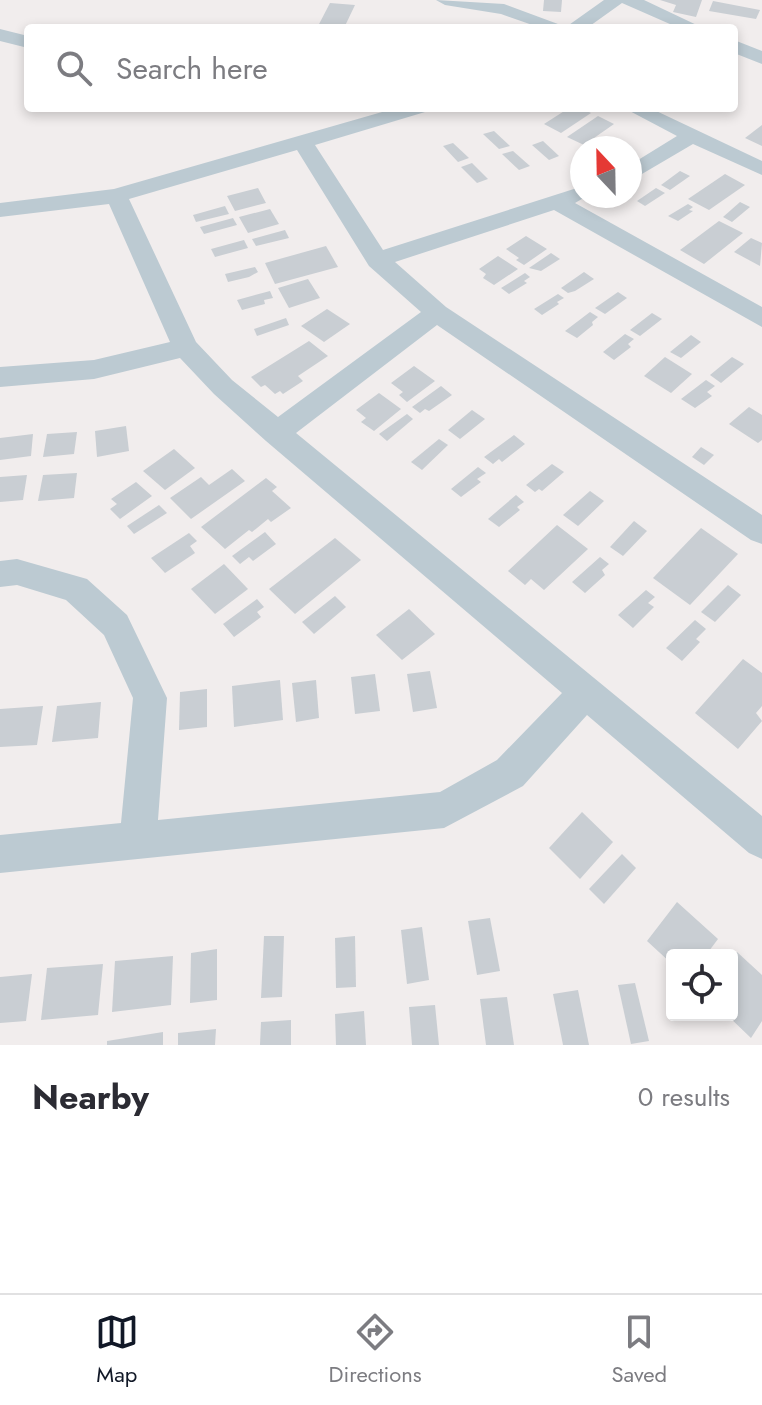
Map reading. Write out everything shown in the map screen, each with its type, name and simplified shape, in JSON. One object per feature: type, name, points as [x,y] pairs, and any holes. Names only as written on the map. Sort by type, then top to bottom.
[{"type":"street","points":[[445,0],[504,9],[547,24]]},
{"type":"street","points":[[581,24],[616,0]]},
{"type":"street","points":[[629,0],[685,24]]},
{"type":"street","points":[[0,35],[24,41]]},
{"type":"street","points":[[738,48],[762,58]]},
{"type":"street","points":[[0,210],[116,196],[399,112]]},
{"type":"street","points":[[643,112],[762,169]]},
{"type":"street","points":[[642,167],[693,135]]},
{"type":"street","points":[[303,142],[377,260],[437,313],[762,531]]},
{"type":"street","points":[[116,196],[185,347],[223,387],[762,840]]},
{"type":"street","points":[[377,260],[570,197]]},
{"type":"street","points":[[557,202],[762,318]]},
{"type":"street","points":[[276,433],[437,313]]},
{"type":"street","points":[[0,377],[80,372],[144,362],[185,347]]},
{"type":"street","points":[[0,574],[17,572],[76,589],[116,625],[150,698],[138,840]]},
{"type":"street","points":[[0,854],[444,810],[510,773],[586,692]]},
{"type":"building","points":[[544,0],[562,0],[561,12],[543,11]]},
{"type":"building","points":[[660,0],[702,0],[696,17],[673,12],[676,5]]},
{"type":"building","points":[[713,1],[760,10],[756,19],[709,11]]},
{"type":"building","points":[[330,3],[355,5],[346,24],[319,24]]},
{"type":"building","points":[[563,112],[591,113],[561,133],[544,124]]},
{"type":"building","points":[[598,116],[614,124],[597,136],[567,137]]},
{"type":"building","points":[[762,125],[762,146],[745,138]]},
{"type":"building","points":[[494,131],[510,146],[499,149],[483,134]]},
{"type":"building","points":[[543,141],[559,156],[549,160],[532,145]]},
{"type":"building","points":[[453,143],[469,158],[458,162],[443,146]]},
{"type":"building","points":[[513,151],[530,166],[519,170],[502,154]]},
{"type":"building","points":[[472,163],[488,179],[477,183],[461,167]]},
{"type":"building","points":[[680,171],[690,176],[670,190],[661,185]]},
{"type":"building","points":[[725,174],[745,185],[709,210],[688,199]]},
{"type":"building","points":[[258,188],[266,203],[235,211],[227,196]]},
{"type":"building","points":[[656,188],[665,193],[645,206],[642,198]]},
{"type":"building","points":[[740,202],[750,207],[732,222],[723,217]]},
{"type":"building","points":[[688,204],[693,207],[689,210],[693,211],[678,221],[668,216]]},
{"type":"building","points":[[225,206],[229,214],[196,222],[193,215]]},
{"type":"building","points":[[270,209],[279,224],[248,233],[239,217]]},
{"type":"building","points":[[233,218],[237,225],[204,234],[200,227]]},
{"type":"building","points":[[719,221],[743,233],[704,264],[680,250]]},
{"type":"building","points":[[285,230],[289,238],[256,246],[252,239]]},
{"type":"building","points":[[526,236],[547,249],[524,265],[506,249]]},
{"type":"building","points":[[751,238],[762,243],[760,266],[734,252]]},
{"type":"building","points":[[244,240],[248,248],[215,257],[211,249]]},
{"type":"building","points":[[326,246],[338,267],[275,284],[265,263]]},
{"type":"building","points":[[551,253],[560,259],[541,271],[529,268]]},
{"type":"building","points":[[498,256],[518,269],[494,285],[483,278],[486,274],[479,269]]},
{"type":"building","points":[[255,267],[258,272],[228,282],[225,274]]},
{"type":"building","points":[[584,272],[594,279],[568,293],[561,288]]},
{"type":"building","points":[[525,273],[530,277],[524,281],[527,283],[509,294],[501,288]]},
{"type":"building","points":[[308,279],[320,298],[289,308],[278,288]]},
{"type":"building","points":[[270,291],[273,298],[264,300],[265,304],[242,310],[237,300]]},
{"type":"building","points":[[618,292],[627,298],[605,314],[595,308]]},
{"type":"building","points":[[558,294],[564,298],[542,315],[534,309]]},
{"type":"building","points":[[327,309],[350,324],[324,342],[301,326]]},
{"type":"building","points":[[590,312],[598,317],[577,338],[565,331]]},
{"type":"building","points":[[652,313],[662,319],[640,336],[630,330]]},
{"type":"building","points":[[286,318],[289,325],[257,336],[254,329]]},
{"type":"building","points":[[625,334],[634,339],[628,344],[631,347],[614,360],[603,352]]},
{"type":"building","points":[[691,335],[701,342],[681,358],[670,352]]},
{"type":"building","points":[[309,341],[328,356],[298,376],[303,381],[283,394],[280,391],[275,394],[265,385],[261,387],[251,377]]},
{"type":"building","points":[[665,357],[692,374],[671,393],[644,376]]},
{"type":"building","points":[[732,357],[744,364],[721,383],[710,375]]},
{"type":"building","points":[[414,366],[435,381],[407,402],[399,395],[403,392],[391,383]]},
{"type":"building","points":[[706,380],[715,386],[707,392],[712,396],[695,408],[681,399]]},
{"type":"building","points":[[441,386],[452,395],[429,411],[425,409],[420,413],[412,407]]},
{"type":"building","points":[[379,393],[401,409],[374,431],[361,422],[366,418],[356,410]]},
{"type":"building","points":[[749,407],[762,415],[762,440],[758,443],[729,424]]},
{"type":"building","points":[[472,410],[485,419],[460,439],[448,430]]},
{"type":"building","points":[[407,414],[413,419],[387,441],[379,434]]},
{"type":"building","points":[[126,426],[129,451],[97,457],[95,431]]},
{"type":"building","points":[[77,432],[74,454],[43,457],[47,434]]},
{"type":"building","points":[[33,434],[31,456],[0,460],[0,438]]},
{"type":"building","points":[[514,435],[525,444],[502,462],[499,459],[493,464],[484,457]]},
{"type":"building","points":[[439,439],[448,445],[422,470],[411,462]]},
{"type":"building","points":[[701,447],[714,455],[704,465],[692,457]]},
{"type":"building","points":[[174,449],[195,468],[165,490],[143,471]]},
{"type":"building","points":[[552,464],[564,472],[542,491],[539,489],[535,492],[526,485]]},
{"type":"building","points":[[478,467],[486,473],[477,479],[481,482],[461,497],[451,489]]},
{"type":"building","points":[[232,469],[245,481],[191,519],[170,498],[201,477],[209,485]]},
{"type":"building","points":[[77,473],[74,498],[38,501],[43,475]]},
{"type":"building","points":[[27,475],[23,500],[0,502],[0,477]]},
{"type":"building","points":[[266,478],[277,487],[272,491],[291,508],[271,522],[268,519],[252,532],[249,530],[225,549],[201,527]]},
{"type":"building","points":[[136,482],[152,496],[120,519],[110,509],[117,504],[111,499]]},
{"type":"building","points":[[590,491],[604,501],[578,526],[563,515]]},
{"type":"building","points":[[516,495],[524,502],[517,507],[520,510],[499,527],[488,519]]},
{"type":"building","points":[[159,505],[167,513],[134,534],[127,526]]},
{"type":"building","points":[[634,521],[647,531],[623,556],[610,547]]},
{"type":"building","points":[[557,525],[588,549],[544,590],[531,579],[525,585],[508,571]]},
{"type":"building","points":[[701,528],[738,554],[690,605],[653,578]]},
{"type":"building","points":[[265,532],[276,544],[253,561],[249,557],[240,564],[232,556]]},
{"type":"building","points":[[189,533],[197,541],[190,546],[195,553],[165,573],[151,558]]},
{"type":"building","points":[[335,538],[361,560],[295,614],[269,589]]},
{"type":"building","points":[[600,557],[609,564],[602,570],[605,575],[585,593],[572,582]]},
{"type":"building","points":[[224,564],[248,589],[215,614],[191,589]]},
{"type":"building","points":[[728,585],[741,595],[715,622],[701,612]]},
{"type":"building","points":[[646,590],[655,597],[648,603],[654,607],[633,628],[618,615]]},
{"type":"building","points":[[335,596],[346,607],[314,634],[302,622]]},
{"type":"building","points":[[257,599],[264,607],[257,612],[261,617],[234,637],[223,624]]},
{"type":"building","points":[[409,609],[435,634],[402,660],[376,635]]},
{"type":"building","points":[[695,620],[706,629],[696,639],[700,642],[682,661],[666,648]]},
{"type":"building","points":[[743,659],[762,673],[762,706],[756,713],[762,721],[738,749],[695,713]]},
{"type":"building","points":[[430,671],[437,708],[413,712],[407,674]]},
{"type":"building","points":[[375,674],[380,711],[355,714],[351,677]]},
{"type":"building","points":[[280,680],[283,720],[234,727],[232,686]]},
{"type":"building","points":[[316,680],[319,718],[296,722],[292,683]]},
{"type":"building","points":[[207,689],[207,727],[179,730],[180,692]]},
{"type":"building","points":[[101,702],[98,738],[52,742],[57,706]]},
{"type":"building","points":[[43,706],[37,745],[0,747],[0,709]]},
{"type":"building","points":[[582,812],[613,842],[580,879],[549,848]]},
{"type":"building","points":[[622,854],[636,868],[604,904],[589,889]]},
{"type":"building","points":[[677,902],[718,939],[710,949],[666,949],[666,958],[647,941]]},
{"type":"building","points":[[490,918],[500,971],[477,975],[468,921]]},
{"type":"building","points":[[422,927],[429,980],[407,984],[401,930]]},
{"type":"building","points":[[264,936],[284,936],[282,997],[261,998]]},
{"type":"building","points":[[355,936],[356,987],[336,988],[335,938]]},
{"type":"building","points":[[217,949],[217,1000],[190,1003],[191,953]]},
{"type":"building","points":[[738,953],[762,975],[762,1021],[751,1038],[733,1021],[738,1021]]},
{"type":"building","points":[[173,956],[171,1005],[112,1012],[115,961]]},
{"type":"building","points":[[103,964],[98,1015],[41,1020],[47,968]]},
{"type":"building","points":[[32,974],[26,1021],[0,1023],[0,977]]},
{"type":"building","points":[[635,983],[649,1041],[631,1044],[618,985]]},
{"type":"building","points":[[578,990],[589,1045],[563,1045],[553,994]]},
{"type":"building","points":[[507,997],[514,1045],[486,1045],[480,999]]},
{"type":"building","points":[[435,1005],[439,1045],[412,1045],[409,1007]]},
{"type":"building","points":[[364,1011],[366,1045],[336,1045],[335,1014]]},
{"type":"building","points":[[291,1020],[291,1045],[260,1045],[261,1022]]},
{"type":"building","points":[[216,1029],[215,1045],[178,1045],[178,1033]]},
{"type":"building","points":[[163,1032],[163,1045],[107,1045],[107,1041]]}]
